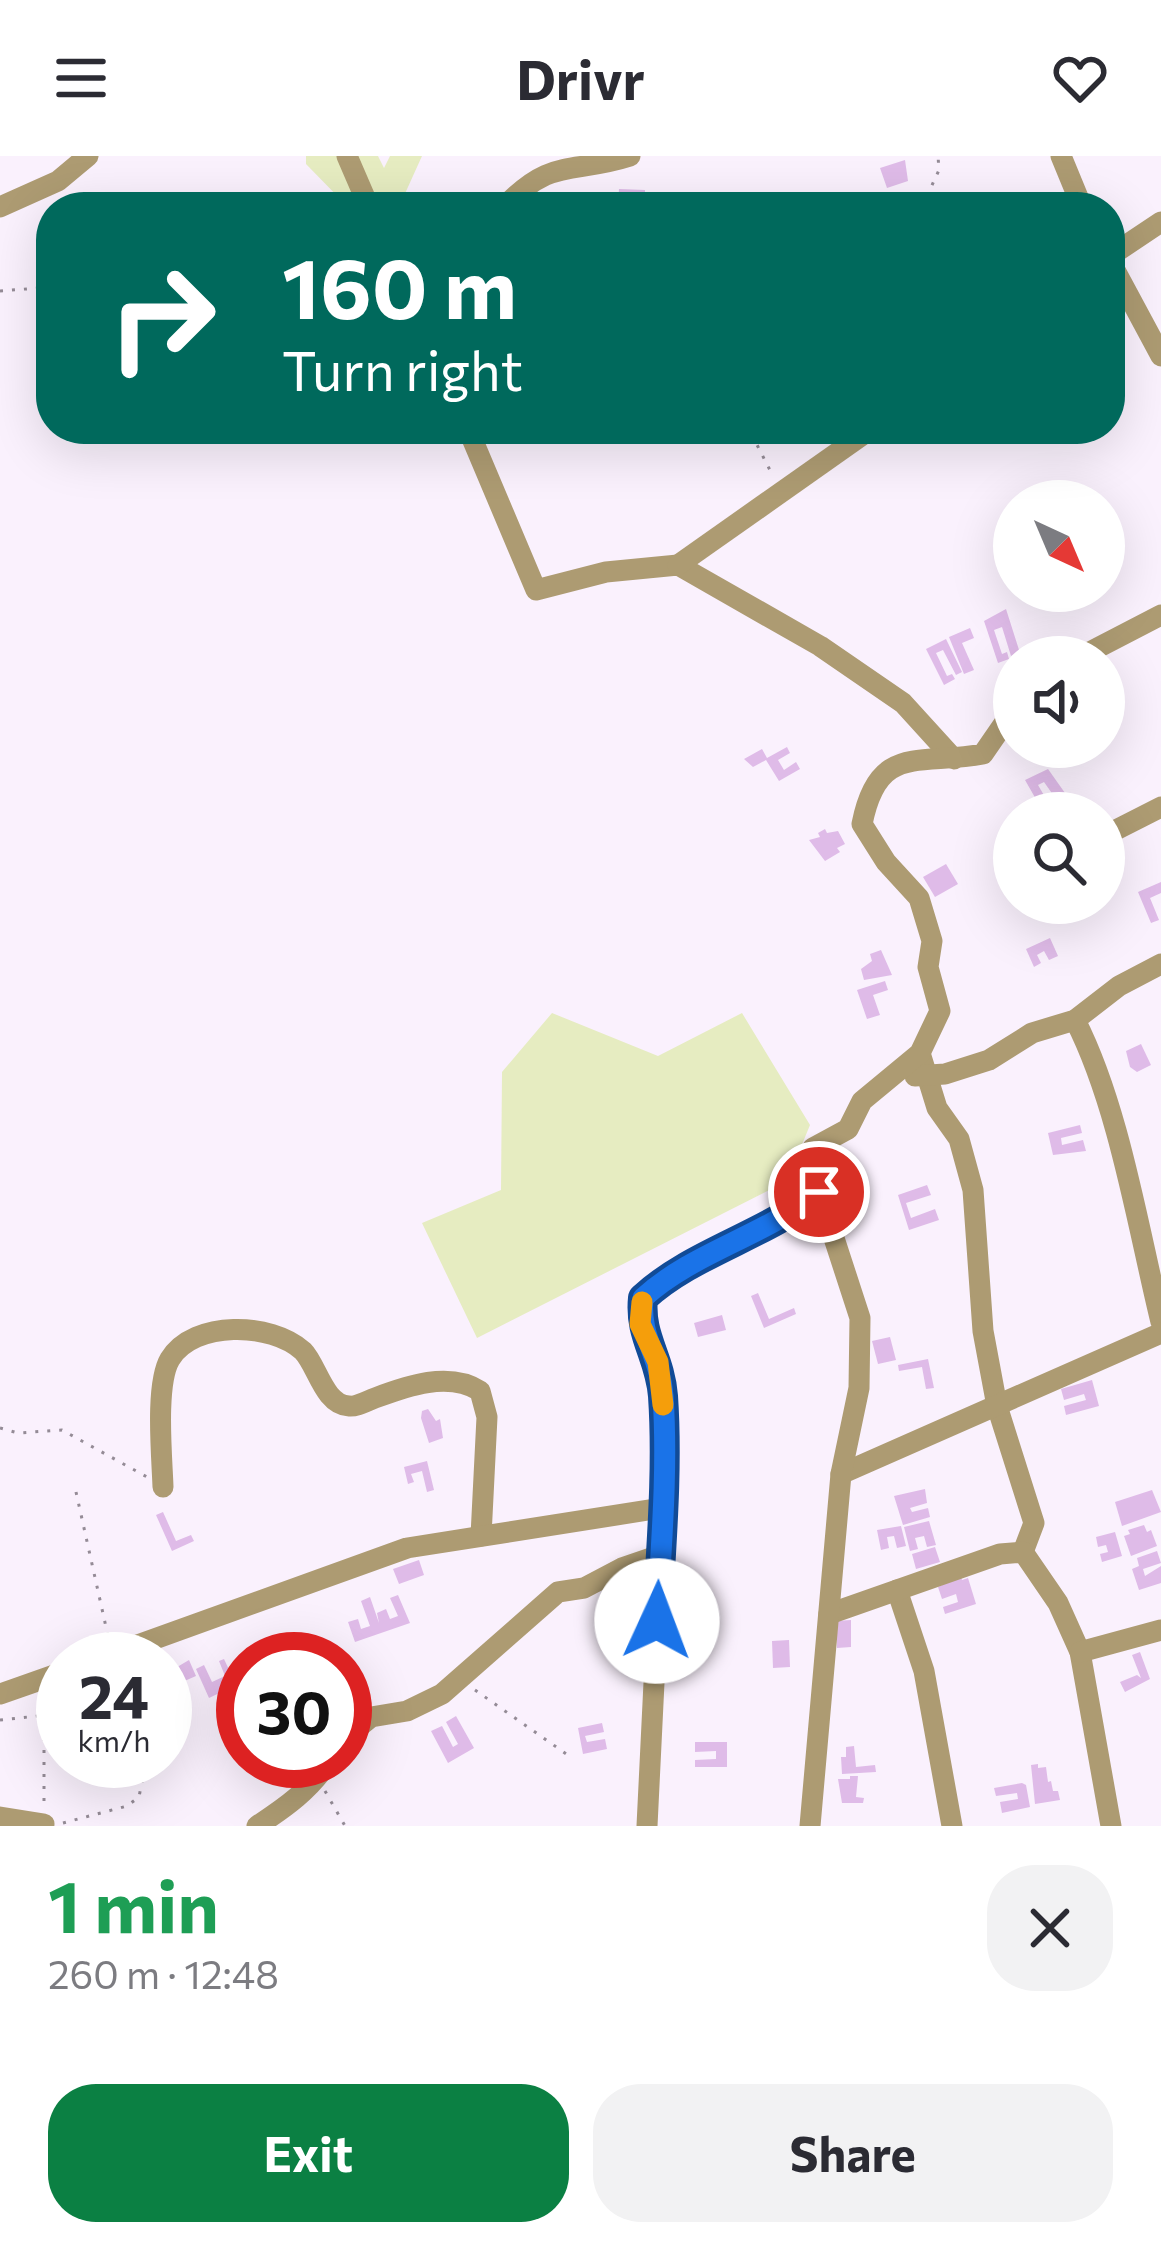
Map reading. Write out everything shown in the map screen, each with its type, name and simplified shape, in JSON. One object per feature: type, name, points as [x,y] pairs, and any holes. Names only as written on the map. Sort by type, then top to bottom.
[{"type":"street","points":[[0,207],[58,181],[88,156]]},
{"type":"street","points":[[346,156],[363,192]]},
{"type":"street","points":[[517,192],[557,165],[631,156]]},
{"type":"street","points":[[1061,156],[1076,192]]},
{"type":"street","points":[[1125,248],[1161,222]]},
{"type":"street","points":[[1125,305],[1161,356]]},
{"type":"street","points":[[474,444],[536,590],[606,572],[678,565],[850,444]]},
{"type":"street","points":[[678,565],[820,646],[903,703],[954,759]]},
{"type":"street","points":[[1120,636],[1161,615]]},
{"type":"street","points":[[993,739],[982,754],[913,760],[886,770],[868,790],[862,824],[886,862],[919,898],[932,941],[928,967],[940,1011],[923,1064],[937,1108],[959,1139],[973,1190],[983,1331],[998,1406],[1034,1522],[1023,1552]]},
{"type":"street","points":[[1125,825],[1161,807]]},
{"type":"street","points":[[810,1826],[841,1474],[859,1388],[860,1318],[819,1192],[813,1148],[848,1129],[862,1101],[886,1081],[923,1064],[945,1074],[989,1060],[1032,1033],[1075,1020],[1119,986],[1161,964]]},
{"type":"street","points":[[1075,1020],[1088,1046],[1117,1144],[1161,1322]]},
{"type":"street","points":[[647,1826],[663,1399],[658,1362],[640,1324],[643,1298],[666,1277],[741,1242],[819,1192]]},
{"type":"street","points":[[163,1487],[160,1412],[168,1361],[184,1345],[228,1328],[251,1330],[279,1337],[304,1352],[326,1388],[339,1403],[351,1407],[406,1387],[444,1381],[467,1383],[480,1391],[487,1417],[481,1536]]},
{"type":"street","points":[[841,1474],[1161,1333]]},
{"type":"street","points":[[173,1632],[406,1548],[661,1508]]},
{"type":"street","points":[[829,1614],[1000,1554],[1023,1552]]},
{"type":"street","points":[[1023,1552],[1058,1603],[1080,1652],[1111,1826]]},
{"type":"street","points":[[372,1717],[407,1711],[442,1694],[558,1592],[584,1588],[660,1555]]},
{"type":"street","points":[[897,1590],[924,1671],[952,1826]]},
{"type":"street","points":[[1080,1652],[1161,1630]]},
{"type":"street","points":[[0,1694],[36,1681]]},
{"type":"street","points":[[257,1826],[307,1788]]},
{"type":"street","points":[[0,1817],[44,1824]]},
{"type":"path","points":[[929,192],[939,170],[938,156]]},
{"type":"path","points":[[0,291],[36,287]]},
{"type":"path","points":[[756,444],[782,492]]},
{"type":"path","points":[[0,1428],[18,1433],[62,1430],[163,1487]]},
{"type":"path","points":[[76,1492],[94,1559],[103,1632]]},
{"type":"path","points":[[461,1677],[572,1758]]},
{"type":"path","points":[[0,1720],[36,1715]]},
{"type":"path","points":[[44,1788],[44,1824],[76,1822],[127,1806],[139,1797],[141,1788]]},
{"type":"path","points":[[331,1788],[345,1826]]},
{"type":"green space","points":[[306,156],[378,156],[384,168],[390,156],[422,156],[406,192],[333,192],[306,164]]},
{"type":"green space","points":[[552,1013],[658,1056],[742,1013],[810,1125],[787,1181],[477,1338],[422,1223],[501,1190],[502,1072]]},
{"type":"building","points":[[905,160],[908,181],[887,188],[880,168]]},
{"type":"building","points":[[1007,612],[1015,636],[1005,636],[1002,627],[994,630],[993,648],[984,621]]},
{"type":"building","points":[[970,628],[974,638],[962,643],[974,670],[964,674],[949,637]]},
{"type":"building","points":[[946,639],[962,672],[956,675],[943,650],[936,653],[947,676],[952,674],[955,679],[944,685],[926,649]]},
{"type":"building","points":[[787,747],[790,753],[778,760],[784,770],[796,762],[800,769],[779,781],[766,760],[753,767],[744,759],[762,749],[767,758]]},
{"type":"building","points":[[1048,769],[1064,792],[1051,792],[1044,782],[1038,785],[1042,792],[1032,792],[1025,780]]},
{"type":"building","points":[[825,829],[827,833],[838,831],[845,844],[825,861],[809,840],[820,837],[818,833]]},
{"type":"building","points":[[946,864],[958,884],[935,897],[923,877]]},
{"type":"building","points":[[1161,882],[1161,893],[1150,898],[1159,920],[1151,923],[1138,892]]},
{"type":"building","points":[[1050,938],[1058,956],[1049,960],[1044,951],[1037,955],[1041,963],[1034,967],[1026,949]]},
{"type":"building","points":[[881,950],[892,975],[864,980],[861,969],[872,961],[870,954]]},
{"type":"building","points":[[885,981],[888,990],[873,995],[880,1015],[867,1019],[857,990]]},
{"type":"building","points":[[1141,1044],[1151,1065],[1137,1072],[1130,1067],[1126,1051]]},
{"type":"building","points":[[1080,1125],[1082,1133],[1061,1138],[1062,1145],[1083,1140],[1086,1151],[1053,1155],[1048,1133]]},
{"type":"building","points":[[927,1185],[931,1195],[906,1203],[911,1218],[935,1209],[939,1220],[909,1230],[898,1195]]},
{"type":"building","points":[[758,1293],[769,1319],[794,1308],[796,1314],[764,1328],[751,1296]]},
{"type":"building","points":[[722,1315],[726,1330],[698,1337],[694,1323]]},
{"type":"building","points":[[890,1337],[896,1360],[878,1364],[872,1341]]},
{"type":"building","points":[[928,1359],[934,1388],[926,1389],[922,1367],[899,1371],[898,1365]]},
{"type":"building","points":[[1092,1380],[1099,1406],[1066,1415],[1064,1406],[1086,1400],[1084,1394],[1064,1400],[1061,1389]]},
{"type":"building","points":[[428,1409],[436,1421],[440,1419],[443,1438],[429,1443],[421,1418]]},
{"type":"building","points":[[427,1461],[434,1490],[427,1492],[422,1471],[411,1474],[414,1482],[408,1484],[404,1467]]},
{"type":"building","points":[[925,1489],[927,1503],[910,1508],[912,1512],[928,1508],[930,1517],[903,1525],[894,1496]]},
{"type":"building","points":[[1152,1490],[1161,1512],[1122,1526],[1115,1502]]},
{"type":"building","points":[[163,1512],[176,1541],[191,1535],[194,1541],[172,1551],[156,1515]]},
{"type":"building","points":[[929,1521],[936,1545],[927,1547],[924,1536],[915,1538],[918,1549],[910,1551],[904,1527]]},
{"type":"building","points":[[1144,1525],[1157,1546],[1131,1556],[1124,1536]]},
{"type":"building","points":[[901,1526],[906,1546],[897,1548],[894,1536],[887,1537],[889,1548],[881,1550],[877,1530]]},
{"type":"building","points":[[1115,1532],[1122,1556],[1102,1562],[1100,1554],[1108,1552],[1106,1545],[1098,1547],[1096,1537]]},
{"type":"building","points":[[935,1547],[940,1562],[916,1569],[912,1554]]},
{"type":"building","points":[[1157,1551],[1161,1563],[1143,1569],[1145,1576],[1161,1566],[1161,1583],[1139,1590],[1132,1569],[1139,1566],[1137,1558]]},
{"type":"building","points":[[419,1560],[424,1575],[399,1584],[393,1569]]},
{"type":"building","points":[[961,1576],[968,1578],[976,1604],[945,1614],[943,1607],[958,1602],[956,1594],[942,1599],[938,1587]]},
{"type":"building","points":[[398,1595],[410,1623],[372,1636],[372,1632],[352,1632],[348,1622],[358,1619],[361,1629],[370,1626],[361,1601],[370,1597],[379,1623],[377,1613],[386,1609],[390,1619],[398,1616],[390,1598]]},
{"type":"building","points":[[851,1620],[851,1647],[837,1648],[836,1621]]},
{"type":"building","points":[[789,1640],[790,1667],[773,1668],[772,1641]]},
{"type":"building","points":[[1140,1652],[1150,1679],[1125,1692],[1120,1682],[1137,1675],[1141,1678],[1132,1655]]},
{"type":"building","points":[[204,1665],[212,1682],[216,1680],[216,1695],[209,1698],[196,1669]]},
{"type":"building","points":[[456,1716],[474,1748],[448,1763],[431,1731],[442,1726],[453,1747],[458,1744],[446,1722]]},
{"type":"building","points":[[602,1723],[604,1732],[585,1736],[587,1742],[605,1739],[607,1749],[583,1754],[578,1728]]},
{"type":"building","points":[[695,1742],[727,1742],[727,1767],[695,1767],[695,1760],[716,1759],[716,1751],[695,1752]]},
{"type":"building","points":[[854,1746],[856,1767],[875,1765],[876,1772],[842,1774],[841,1757],[846,1757],[846,1747]]},
{"type":"building","points":[[1038,1764],[1038,1768],[1046,1767],[1048,1782],[1060,1800],[1035,1804],[1031,1765]]},
{"type":"building","points":[[858,1776],[856,1797],[864,1798],[863,1803],[842,1803],[838,1779]]},
{"type":"building","points":[[1022,1783],[1030,1807],[1002,1813],[1000,1802],[1018,1799],[1017,1793],[996,1796],[994,1788]]},
{"type":"slow traffic","points":[[642,1302],[640,1324],[658,1362],[663,1405]]},
{"type":"route","points":[[657,1621],[663,1399],[658,1362],[640,1324],[643,1298],[666,1277],[741,1242],[819,1192]]}]
